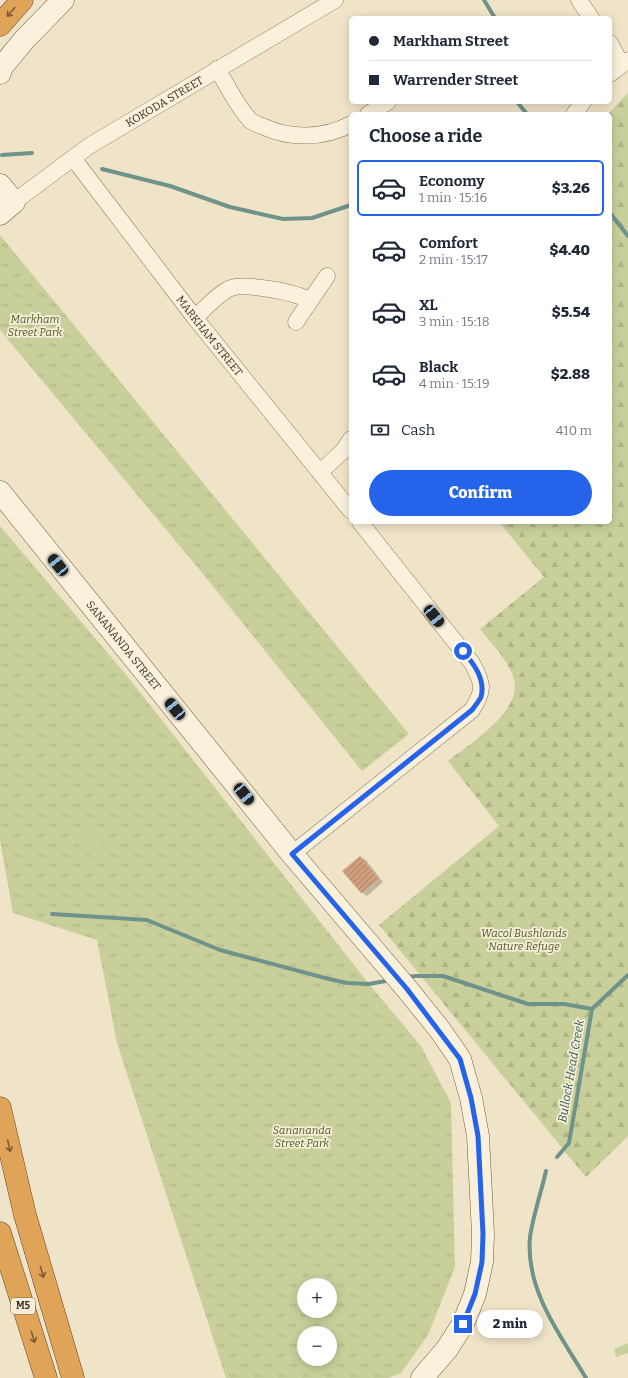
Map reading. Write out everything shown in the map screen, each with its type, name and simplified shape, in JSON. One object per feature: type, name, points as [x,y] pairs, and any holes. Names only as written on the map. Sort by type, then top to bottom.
[{"type":"highway","points":[[0,25],[22,0]]},
{"type":"highway","points":[[0,1108],[25,1215],[73,1378]]},
{"type":"highway","name":"M5","points":[[0,1233],[46,1378]]},
{"type":"street","points":[[0,70],[24,40],[63,0]]},
{"type":"street","name":"KOKODA STREET","points":[[5,207],[72,158],[217,69],[335,0]]},
{"type":"street","points":[[579,0],[590,16]]},
{"type":"street","points":[[612,48],[620,66]]},
{"type":"street","points":[[217,69],[252,122],[272,131],[293,136],[308,136],[323,134],[349,125]]},
{"type":"street","points":[[371,112],[385,104]]},
{"type":"street","name":"MARKHAM STREET","points":[[72,158],[195,318],[349,508]]},
{"type":"street","points":[[0,185],[5,207]]},
{"type":"street","points":[[296,322],[327,276]]},
{"type":"street","points":[[195,318],[227,290],[237,287],[298,294],[310,301]]},
{"type":"street","points":[[320,472],[343,451],[349,442]]},
{"type":"street","name":"SANANANDA STREET","points":[[0,492],[292,854],[407,989],[460,1059],[471,1098],[478,1136],[483,1234],[482,1262],[475,1294],[463,1324],[447,1349],[422,1378]]},
{"type":"street","points":[[292,854],[472,710],[481,697],[482,681],[472,663],[362,524]]},
{"type":"green space","name":"Wacol Bushlands Nature Refuge","points":[[628,93],[628,1136],[586,1177],[379,925],[499,826],[448,761],[492,726],[510,704],[514,692],[514,680],[512,673],[500,653],[480,629],[544,577],[501,524],[612,524],[612,112],[610,112]]},
{"type":"green space","name":"Markham Street Park","points":[[0,235],[409,734],[362,771],[203,574],[0,330]]},
{"type":"green space","name":"Sanananda Street Park","points":[[0,526],[128,677],[369,984],[421,1046],[451,1103],[455,1267],[428,1335],[401,1373],[388,1378],[226,1378],[117,1043],[97,940],[13,913],[0,840]]},
{"type":"green space","points":[[92,827],[107,843],[92,857],[77,842]]},
{"type":"green space","points":[[628,1343],[628,1353],[616,1357],[614,1349]]},
{"type":"building","points":[[360,856],[379,879],[361,893],[342,871]]},
{"type":"waterway","points":[[484,0],[494,16]]},
{"type":"waterway","points":[[519,104],[525,112]]},
{"type":"waterway","points":[[2,155],[32,153]]},
{"type":"waterway","points":[[102,169],[170,186],[230,207],[283,219],[312,218],[349,206]]},
{"type":"waterway","points":[[612,216],[628,236]]},
{"type":"waterway","points":[[52,914],[147,920],[220,950],[329,979],[347,983],[369,984],[391,980]]},
{"type":"waterway","name":"Bullock Head Creek","points":[[557,1157],[569,1143],[592,1009],[628,975]]},
{"type":"waterway","points":[[406,977],[443,976],[528,1004],[564,1004],[592,1009]]},
{"type":"waterway","name":"Bullock Head Creek","points":[[546,1171],[530,1237],[530,1257],[533,1275],[547,1312],[586,1378]]},
{"type":"route","points":[[463,651],[482,681],[481,697],[472,710],[292,854],[407,989],[440,1030],[460,1059],[471,1098],[478,1136],[483,1234],[482,1262],[475,1294],[463,1324]]}]
